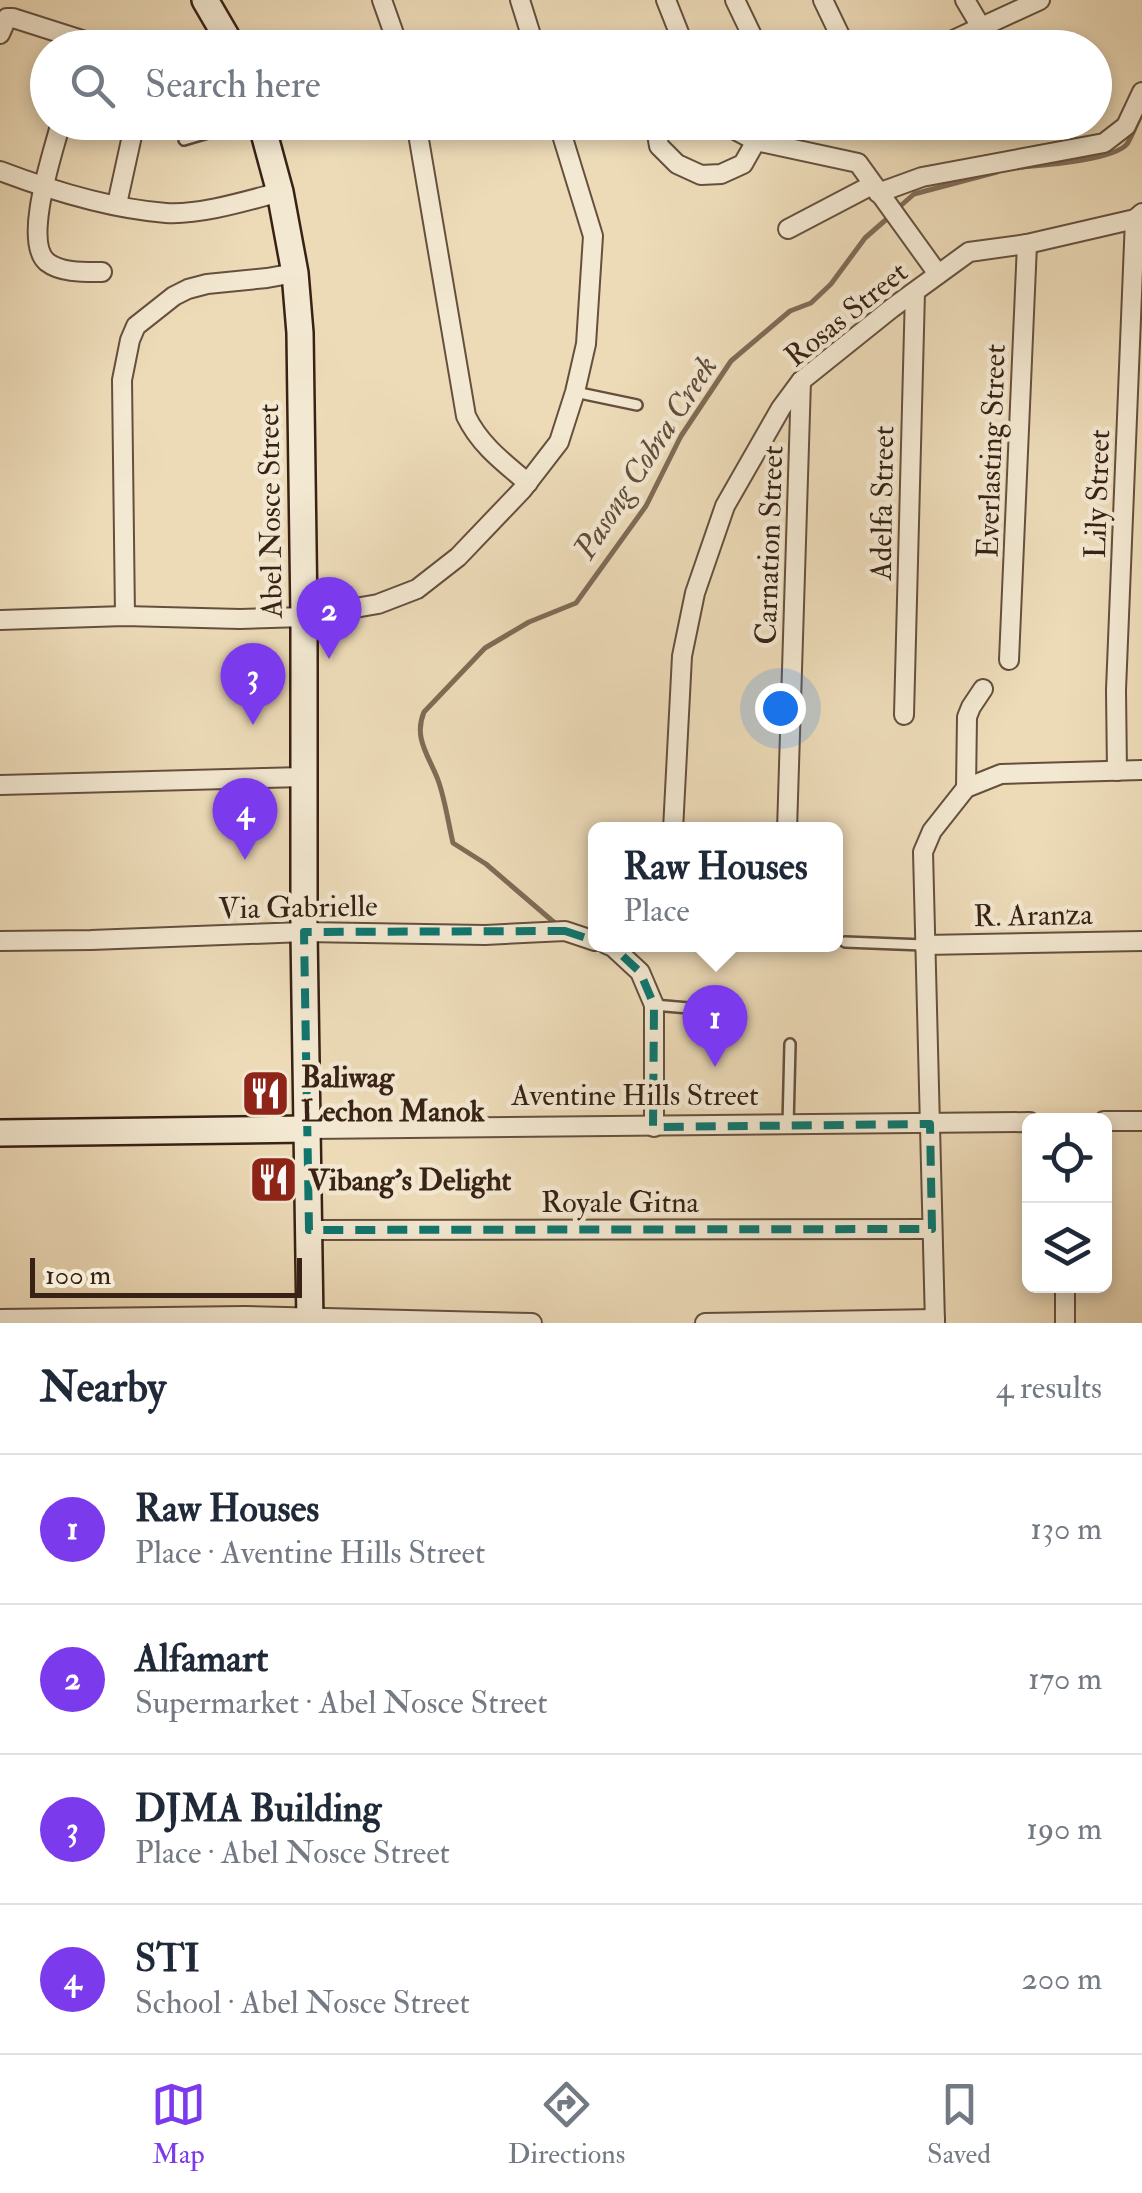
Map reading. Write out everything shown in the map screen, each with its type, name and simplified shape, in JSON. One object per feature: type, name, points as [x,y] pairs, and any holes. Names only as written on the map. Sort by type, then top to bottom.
[{"type":"street","points":[[205,0],[222,30]]},
{"type":"street","points":[[382,0],[393,30]]},
{"type":"street","points":[[520,0],[529,30]]},
{"type":"street","points":[[666,0],[677,30]]},
{"type":"street","points":[[735,0],[749,30]]},
{"type":"street","points":[[823,0],[837,30]]},
{"type":"street","points":[[965,0],[982,27]]},
{"type":"street","points":[[975,30],[1040,0]]},
{"type":"street","points":[[0,34],[7,18],[45,30]]},
{"type":"street","points":[[1112,136],[1126,126],[1142,92]]},
{"type":"street","points":[[56,140],[43,188],[38,244],[48,262],[60,268],[102,272]]},
{"type":"street","points":[[117,204],[132,140]]},
{"type":"street","name":"Abel Nosce Street","points":[[265,140],[280,192],[295,273],[300,352],[310,1321]]},
{"type":"street","points":[[419,140],[466,416],[488,450],[528,483]]},
{"type":"street","points":[[0,620],[304,617],[378,604],[417,589],[458,557],[528,483],[559,442],[574,392],[586,344],[593,236],[564,140]]},
{"type":"street","points":[[658,140],[659,146],[677,164],[700,176],[721,174],[743,164],[756,142]]},
{"type":"street","points":[[753,140],[858,164],[938,274]]},
{"type":"street","points":[[788,229],[922,178],[1107,140]]},
{"type":"street","points":[[0,172],[43,188],[167,213],[190,212],[280,192]]},
{"type":"street","name":"Rosas Street","points":[[674,822],[682,656],[695,593],[725,506],[781,408],[801,382],[969,252],[1027,244],[1138,216]]},
{"type":"street","name":"Lily Street","points":[[1117,771],[1116,690],[1138,216]]},
{"type":"street","name":"Everlasting Street","points":[[1009,660],[1027,244]]},
{"type":"street","points":[[125,616],[122,380],[136,326],[188,289],[295,273]]},
{"type":"street","name":"Adelfa Street","points":[[904,715],[915,292]]},
{"type":"street","name":"Carnation Street","points":[[787,822],[801,382]]},
{"type":"street","points":[[966,788],[967,717],[984,689]]},
{"type":"street","points":[[705,1323],[934,1321],[923,852],[932,830],[966,788],[1002,774],[1142,770]]},
{"type":"street","points":[[0,784],[304,777]]},
{"type":"street","name":"Via Gabrielle","points":[[0,941],[304,932],[485,935],[564,931],[588,939]]},
{"type":"street","name":"R. Aranza","points":[[924,945],[1142,941]]},
{"type":"street","points":[[619,952],[640,972],[654,1005],[654,1127]]},
{"type":"street","points":[[1112,1122],[1142,1121]]},
{"type":"street","name":"Aventine Hills Street","points":[[0,1133],[1022,1122]]},
{"type":"street","name":"Royale Gitna","points":[[308,1230],[932,1229]]},
{"type":"street","points":[[1065,1293],[1065,1323]]},
{"type":"street","points":[[0,1319],[245,1316],[310,1321],[532,1323]]},
{"type":"lane","points":[[574,392],[636,405]]},
{"type":"lane","points":[[845,942],[924,945]]},
{"type":"lane","points":[[654,1005],[700,1009]]},
{"type":"lane","points":[[788,1126],[790,1044]]},
{"type":"highlighted area","points":[[565,931],[613,947],[640,972],[654,1005],[653,1127],[930,1124],[932,1229],[309,1230],[304,932]]},
{"type":"waterway","name":"Pasong Cobra Creek","points":[[1022,167],[1078,161],[1120,150],[1142,114]]},
{"type":"waterway","name":"Pasong Cobra Creek","points":[[897,209],[914,194],[997,172]]},
{"type":"waterway","name":"Pasong Cobra Creek","points":[[556,924],[486,864],[453,843],[440,787],[421,739],[424,712],[485,648],[529,622],[576,603],[646,506],[681,436],[731,361],[790,311],[811,303],[831,284],[865,238],[889,217]]},
{"type":"place","name":"Alfamart","points":[[329,659]]},
{"type":"place","name":"DJMA Building","points":[[253,725]]},
{"type":"place","name":"STI","points":[[245,860]]},
{"type":"place","name":"Raw Houses","points":[[715,1067]]},
{"type":"place","name":"Baliwag Lechon Manok","points":[[266,1094]]},
{"type":"place","name":"Vibang's Delight","points":[[273,1180]]}]
